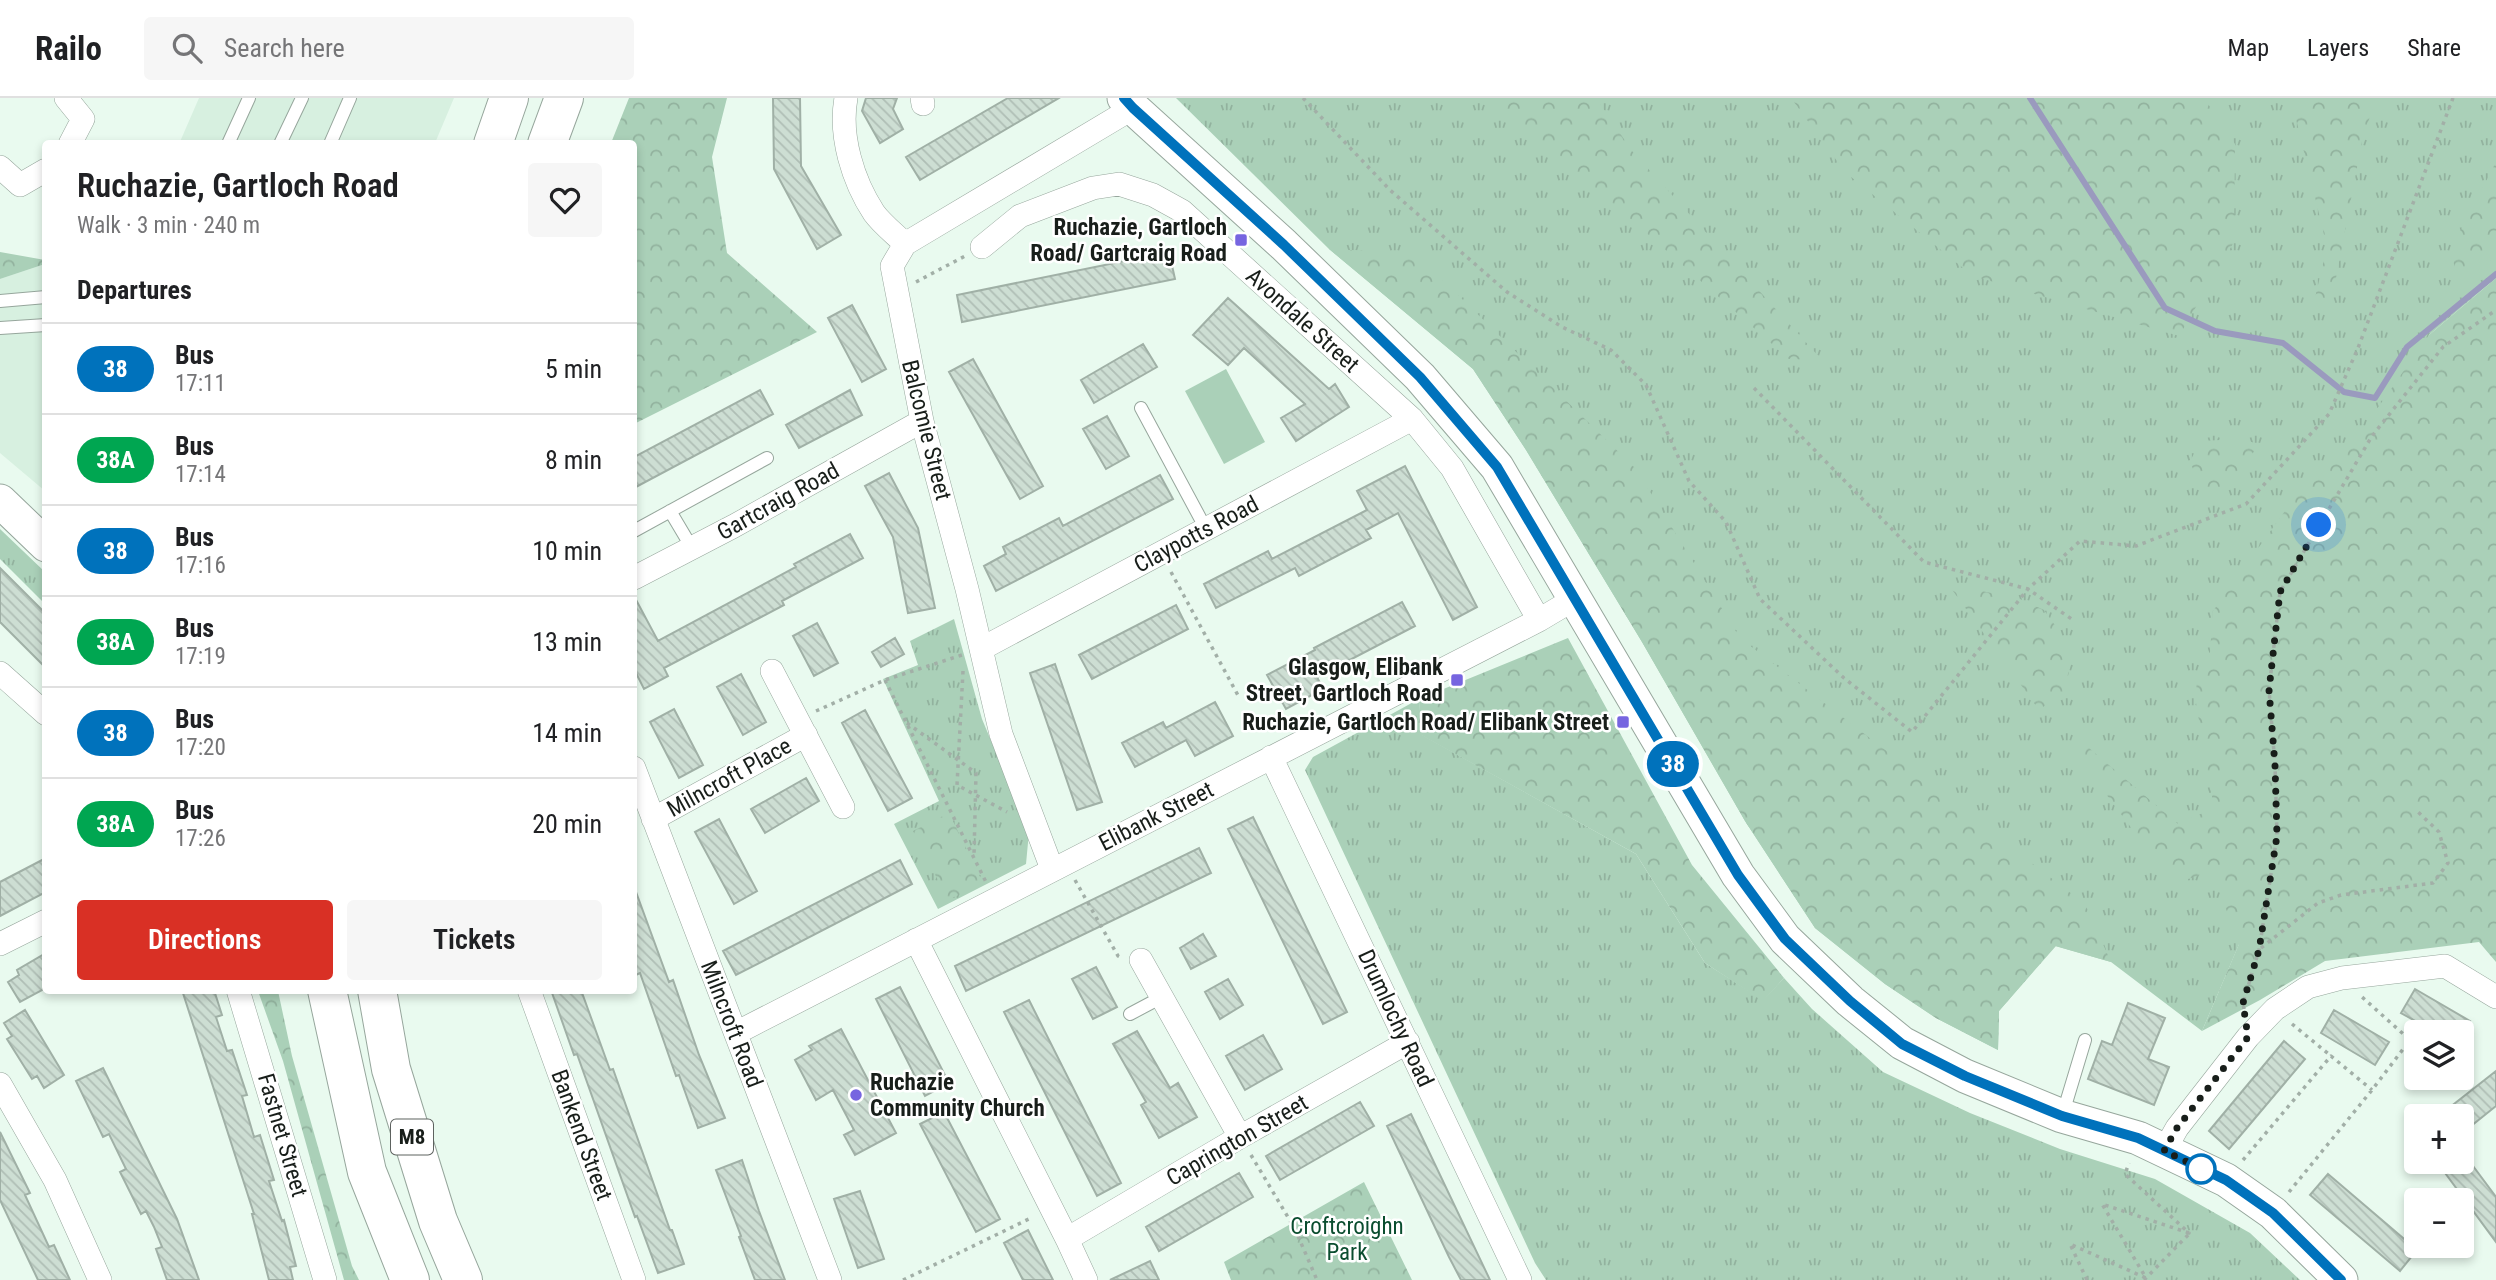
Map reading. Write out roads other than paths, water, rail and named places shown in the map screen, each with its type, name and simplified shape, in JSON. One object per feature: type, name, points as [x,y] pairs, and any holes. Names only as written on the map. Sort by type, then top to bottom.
[{"type":"highway","points":[[494,140],[509,98]]},
{"type":"highway","points":[[548,140],[564,98]]},
{"type":"highway","name":"M8","points":[[328,994],[367,1172],[410,1280]]},
{"type":"highway","name":"M8","points":[[378,994],[391,1069],[438,1221],[463,1280]]},
{"type":"main road","points":[[1128,103],[1284,245],[1420,377],[1497,467],[1738,875],[1785,939],[1850,1001],[1902,1044],[1965,1076],[2062,1116],[2151,1144],[2226,1180],[2273,1213],[2341,1280]]},
{"type":"main road","points":[[0,501],[42,541]]},
{"type":"street","points":[[66,98],[83,119],[72,140]]},
{"type":"street","points":[[846,98],[844,112],[850,163],[875,214],[905,244],[1004,185],[1128,103]]},
{"type":"street","points":[[0,167],[20,185],[42,172]]},
{"type":"street","name":"Avondale Street","points":[[982,247],[1020,216],[1093,188],[1119,184],[1153,195],[1182,211],[1412,419],[1452,468],[1539,620]]},
{"type":"street","points":[[1004,185],[1020,216]]},
{"type":"street","name":"Balcomie Street","points":[[905,244],[892,267],[896,292],[973,652],[1035,827],[1059,866]]},
{"type":"street","name":"Claypotts Road","points":[[973,652],[1412,419]]},
{"type":"street","name":"Gartcraig Road","points":[[637,576],[922,421]]},
{"type":"street","name":"Elibank Street","points":[[737,1033],[1539,620],[1576,598]]},
{"type":"street","name":"Milncroft Place","points":[[772,671],[843,807]]},
{"type":"street","points":[[0,673],[42,710]]},
{"type":"street","name":"Milncroft Place","points":[[653,819],[801,727]]},
{"type":"street","name":"Drumlochy Road","points":[[1271,757],[1520,1280]]},
{"type":"street","name":"Milncroft Road","points":[[637,776],[830,1280]]},
{"type":"street","points":[[0,944],[42,923]]},
{"type":"street","points":[[916,940],[1086,1280]]},
{"type":"street","points":[[1141,960],[1240,1137]]},
{"type":"street","points":[[2151,1144],[2177,1128],[2248,1037],[2275,1009],[2308,987],[2342,978],[2445,966],[2496,997]]},
{"type":"street","name":"Fastnet Street","points":[[239,994],[325,1280]]},
{"type":"street","name":"Bankend Street","points":[[530,994],[634,1280]]},
{"type":"street","name":"Caprington Street","points":[[1067,1239],[1408,1042]]},
{"type":"street","points":[[0,1084],[55,1180],[100,1280]]},
{"type":"lane","points":[[230,140],[249,98]]},
{"type":"lane","points":[[282,140],[302,98]]},
{"type":"lane","points":[[332,140],[350,98]]},
{"type":"lane","points":[[0,301],[42,297]]},
{"type":"lane","points":[[0,328],[42,325]]},
{"type":"lane","points":[[1141,408],[1206,529]]},
{"type":"lane","points":[[637,529],[767,458]]},
{"type":"lane","points":[[670,511],[692,548]]},
{"type":"lane","points":[[1130,1014],[1162,997]]},
{"type":"lane","points":[[2062,1116],[2085,1040]]},
{"type":"waterway","points":[[2030,98],[2165,308],[2215,331],[2283,343],[2344,392],[2375,398],[2407,347],[2496,274]]},
{"type":"place","name":"Ruchazie, Gartloch Road/ Gartcraig Road","points":[[1241,240]]},
{"type":"place","name":"Glasgow, Elibank Street, Gartloch Road","points":[[1457,680]]},
{"type":"place","name":"Ruchazie, Gartloch Road/ Elibank Street","points":[[1623,722]]},
{"type":"place","name":"Ruchazie Community Church","points":[[856,1095]]},
{"type":"park label","name":"Croftcroighn Park","points":[[1347,1239]]}]
